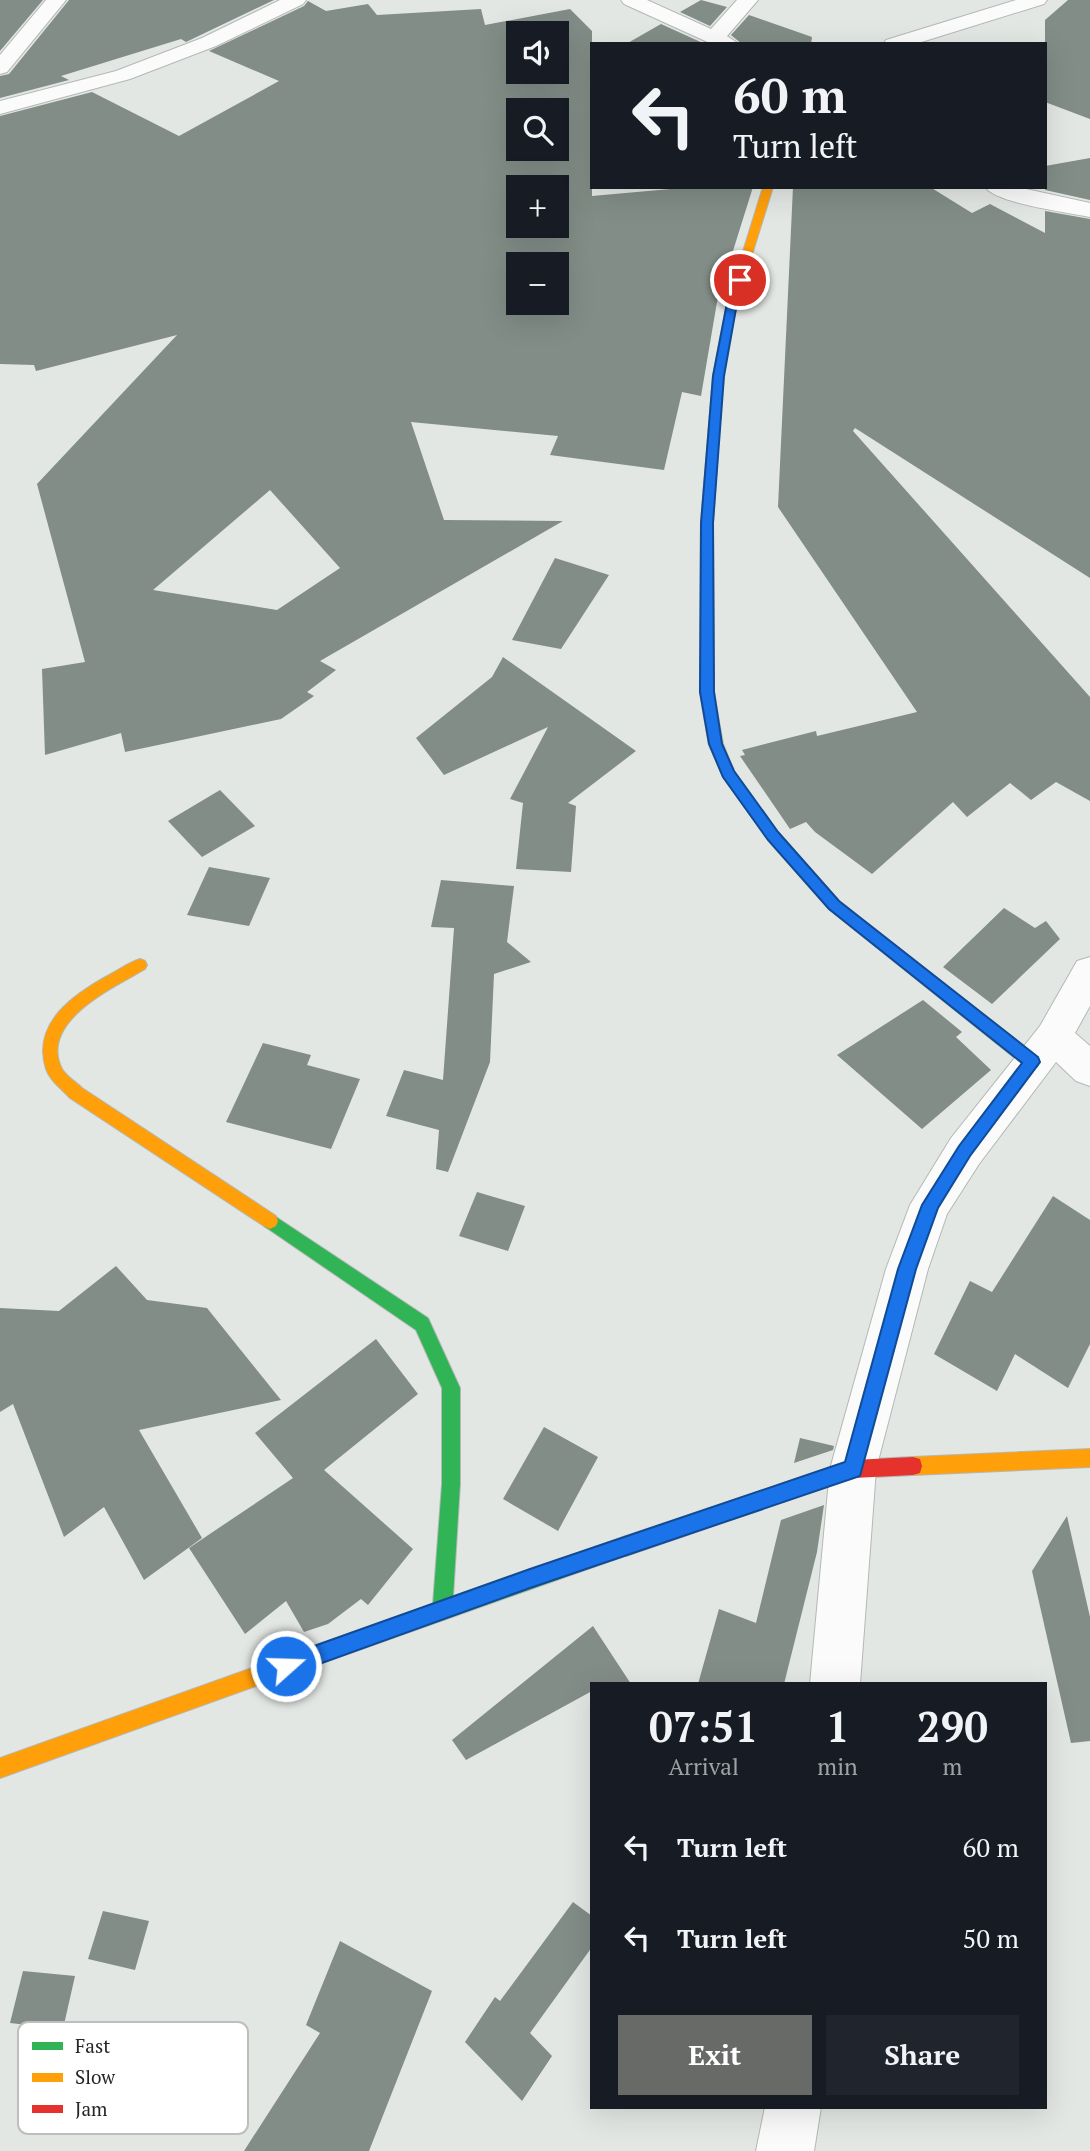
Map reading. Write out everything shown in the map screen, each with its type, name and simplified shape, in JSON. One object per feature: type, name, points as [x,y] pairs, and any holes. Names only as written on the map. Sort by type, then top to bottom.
[{"type":"street","points":[[0,68],[56,0]]},
{"type":"street","points":[[0,108],[123,75],[209,42],[296,0]]},
{"type":"street","points":[[631,0],[722,40],[748,0]]},
{"type":"street","points":[[900,42],[1037,0]]},
{"type":"street","points":[[767,189],[732,303],[718,376],[707,523],[706,621],[707,692],[716,744],[728,773],[773,836],[834,905],[1043,1049],[1090,1069]]},
{"type":"street","points":[[1001,189],[1090,210]]},
{"type":"street","points":[[140,965],[71,1007],[55,1024],[51,1041],[54,1070],[76,1093],[173,1155],[422,1324],[451,1388],[451,1483],[442,1610]]},
{"type":"street","points":[[835,1682],[853,1469],[907,1269],[930,1205],[965,1151],[1043,1049],[1090,972]]},
{"type":"street","points":[[0,1768],[442,1610],[853,1469],[1090,1458]]},
{"type":"street","points":[[785,2151],[793,2109]]},
{"type":"building","points":[[0,0],[43,0],[0,51]]},
{"type":"building","points":[[69,0],[274,0],[186,42],[181,39],[61,76],[69,80],[0,98],[0,76],[9,74]]},
{"type":"building","points":[[701,0],[727,7],[710,26],[680,12]]},
{"type":"building","points":[[1068,0],[1090,0],[1090,119],[1047,103],[1045,20]]},
{"type":"building","points":[[308,1],[326,11],[368,4],[377,15],[481,9],[485,25],[506,21],[506,84],[569,84],[569,21],[506,21],[570,9],[592,31],[592,196],[671,189],[752,189],[717,302],[701,396],[682,392],[664,470],[550,455],[558,436],[411,422],[444,520],[563,521],[320,661],[336,670],[307,692],[314,696],[281,719],[125,752],[121,733],[45,755],[42,669],[85,662],[37,484],[177,335],[36,371],[34,365],[0,364],[0,116],[92,92],[179,136],[279,81],[209,51],[304,6]],"holes":[[[270,490],[340,568],[277,610],[153,590]]]},
{"type":"building","points":[[749,15],[812,37],[811,42],[740,42],[731,35]]},
{"type":"building","points":[[661,24],[701,42],[630,42]]},
{"type":"building","points":[[1090,158],[1090,200],[1045,190],[1047,166]]},
{"type":"building","points":[[793,189],[933,189],[972,213],[990,204],[1045,233],[1045,211],[1090,219],[1090,578],[855,428],[853,431],[1090,697],[1090,801],[1056,782],[1031,800],[1010,783],[967,817],[953,802],[872,874],[815,832],[806,822],[790,829],[740,756],[745,755],[742,750],[816,731],[817,736],[917,712],[778,507]]},
{"type":"building","points":[[555,558],[609,575],[561,649],[512,640]]},
{"type":"building","points":[[503,657],[636,751],[568,803],[576,806],[571,872],[516,869],[523,803],[510,799],[548,727],[444,775],[416,738],[492,677]]},
{"type":"building","points":[[220,790],[255,826],[202,857],[168,821]]},
{"type":"building","points":[[209,867],[270,878],[249,926],[187,915]]},
{"type":"building","points":[[441,880],[514,886],[507,942],[531,962],[494,974],[490,1062],[448,1172],[436,1169],[439,1130],[386,1116],[404,1070],[443,1080],[454,928],[431,927]]},
{"type":"building","points":[[1004,908],[1035,928],[1046,921],[1060,939],[992,1004],[943,967]]},
{"type":"building","points":[[923,1000],[962,1032],[956,1037],[991,1070],[922,1129],[837,1055]]},
{"type":"building","points":[[263,1043],[311,1055],[307,1065],[360,1079],[331,1149],[226,1122]]},
{"type":"building","points":[[477,1192],[525,1206],[508,1251],[459,1236]]},
{"type":"building","points":[[1053,1196],[1090,1220],[1090,1344],[1068,1388],[1015,1354],[997,1391],[934,1354],[970,1281],[992,1292]]},
{"type":"building","points":[[116,1266],[147,1300],[207,1308],[281,1400],[139,1430],[202,1538],[144,1580],[104,1507],[64,1537],[13,1404],[0,1412],[0,1308],[59,1311]]},
{"type":"building","points":[[376,1339],[418,1394],[324,1470],[413,1549],[368,1605],[361,1599],[328,1624],[304,1632],[286,1601],[245,1634],[189,1548],[293,1478],[255,1433]]},
{"type":"building","points":[[544,1427],[598,1457],[558,1531],[503,1499]]},
{"type":"building","points":[[800,1438],[834,1446],[833,1450],[794,1463]]},
{"type":"building","points":[[824,1505],[817,1552],[784,1682],[699,1682],[719,1609],[756,1623],[781,1520]]},
{"type":"building","points":[[1067,1516],[1090,1617],[1090,1741],[1071,1743],[1032,1571]]},
{"type":"building","points":[[593,1626],[630,1682],[590,1682],[590,1692],[466,1760],[452,1740]]},
{"type":"building","points":[[573,1902],[590,1915],[590,1950],[530,2033],[552,2056],[522,2101],[465,2042],[495,1997],[500,2001]]},
{"type":"building","points":[[103,1911],[149,1921],[135,1970],[88,1959]]},
{"type":"building","points":[[340,1941],[432,1991],[369,2151],[244,2151],[320,2033],[306,2025]]},
{"type":"building","points":[[23,1971],[75,1976],[65,2022],[10,2023]]},
{"type":"traffic: fast","points":[[712,722],[716,744],[728,773],[773,836],[834,905],[1032,1062]]},
{"type":"traffic: fast","points":[[270,1221],[422,1324],[451,1388],[451,1484],[442,1610]]},
{"type":"traffic: fast","points":[[274,1670],[626,1546]]},
{"type":"traffic: slow","points":[[712,722],[707,692],[707,523],[718,376],[732,303],[767,189]]},
{"type":"traffic: slow","points":[[140,965],[91,993],[63,1018],[54,1032],[50,1049],[54,1069],[76,1093],[270,1221]]},
{"type":"traffic: slow","points":[[913,1466],[1090,1458]]},
{"type":"traffic: slow","points":[[0,1768],[274,1670]]},
{"type":"traffic: jam","points":[[626,1546],[853,1469],[913,1466]]},
{"type":"route","points":[[286,1666],[530,1579],[853,1469],[907,1269],[930,1205],[965,1151],[1032,1062],[834,905],[773,836],[728,773],[716,744],[707,692],[707,523],[718,376],[732,303],[740,280]]}]
